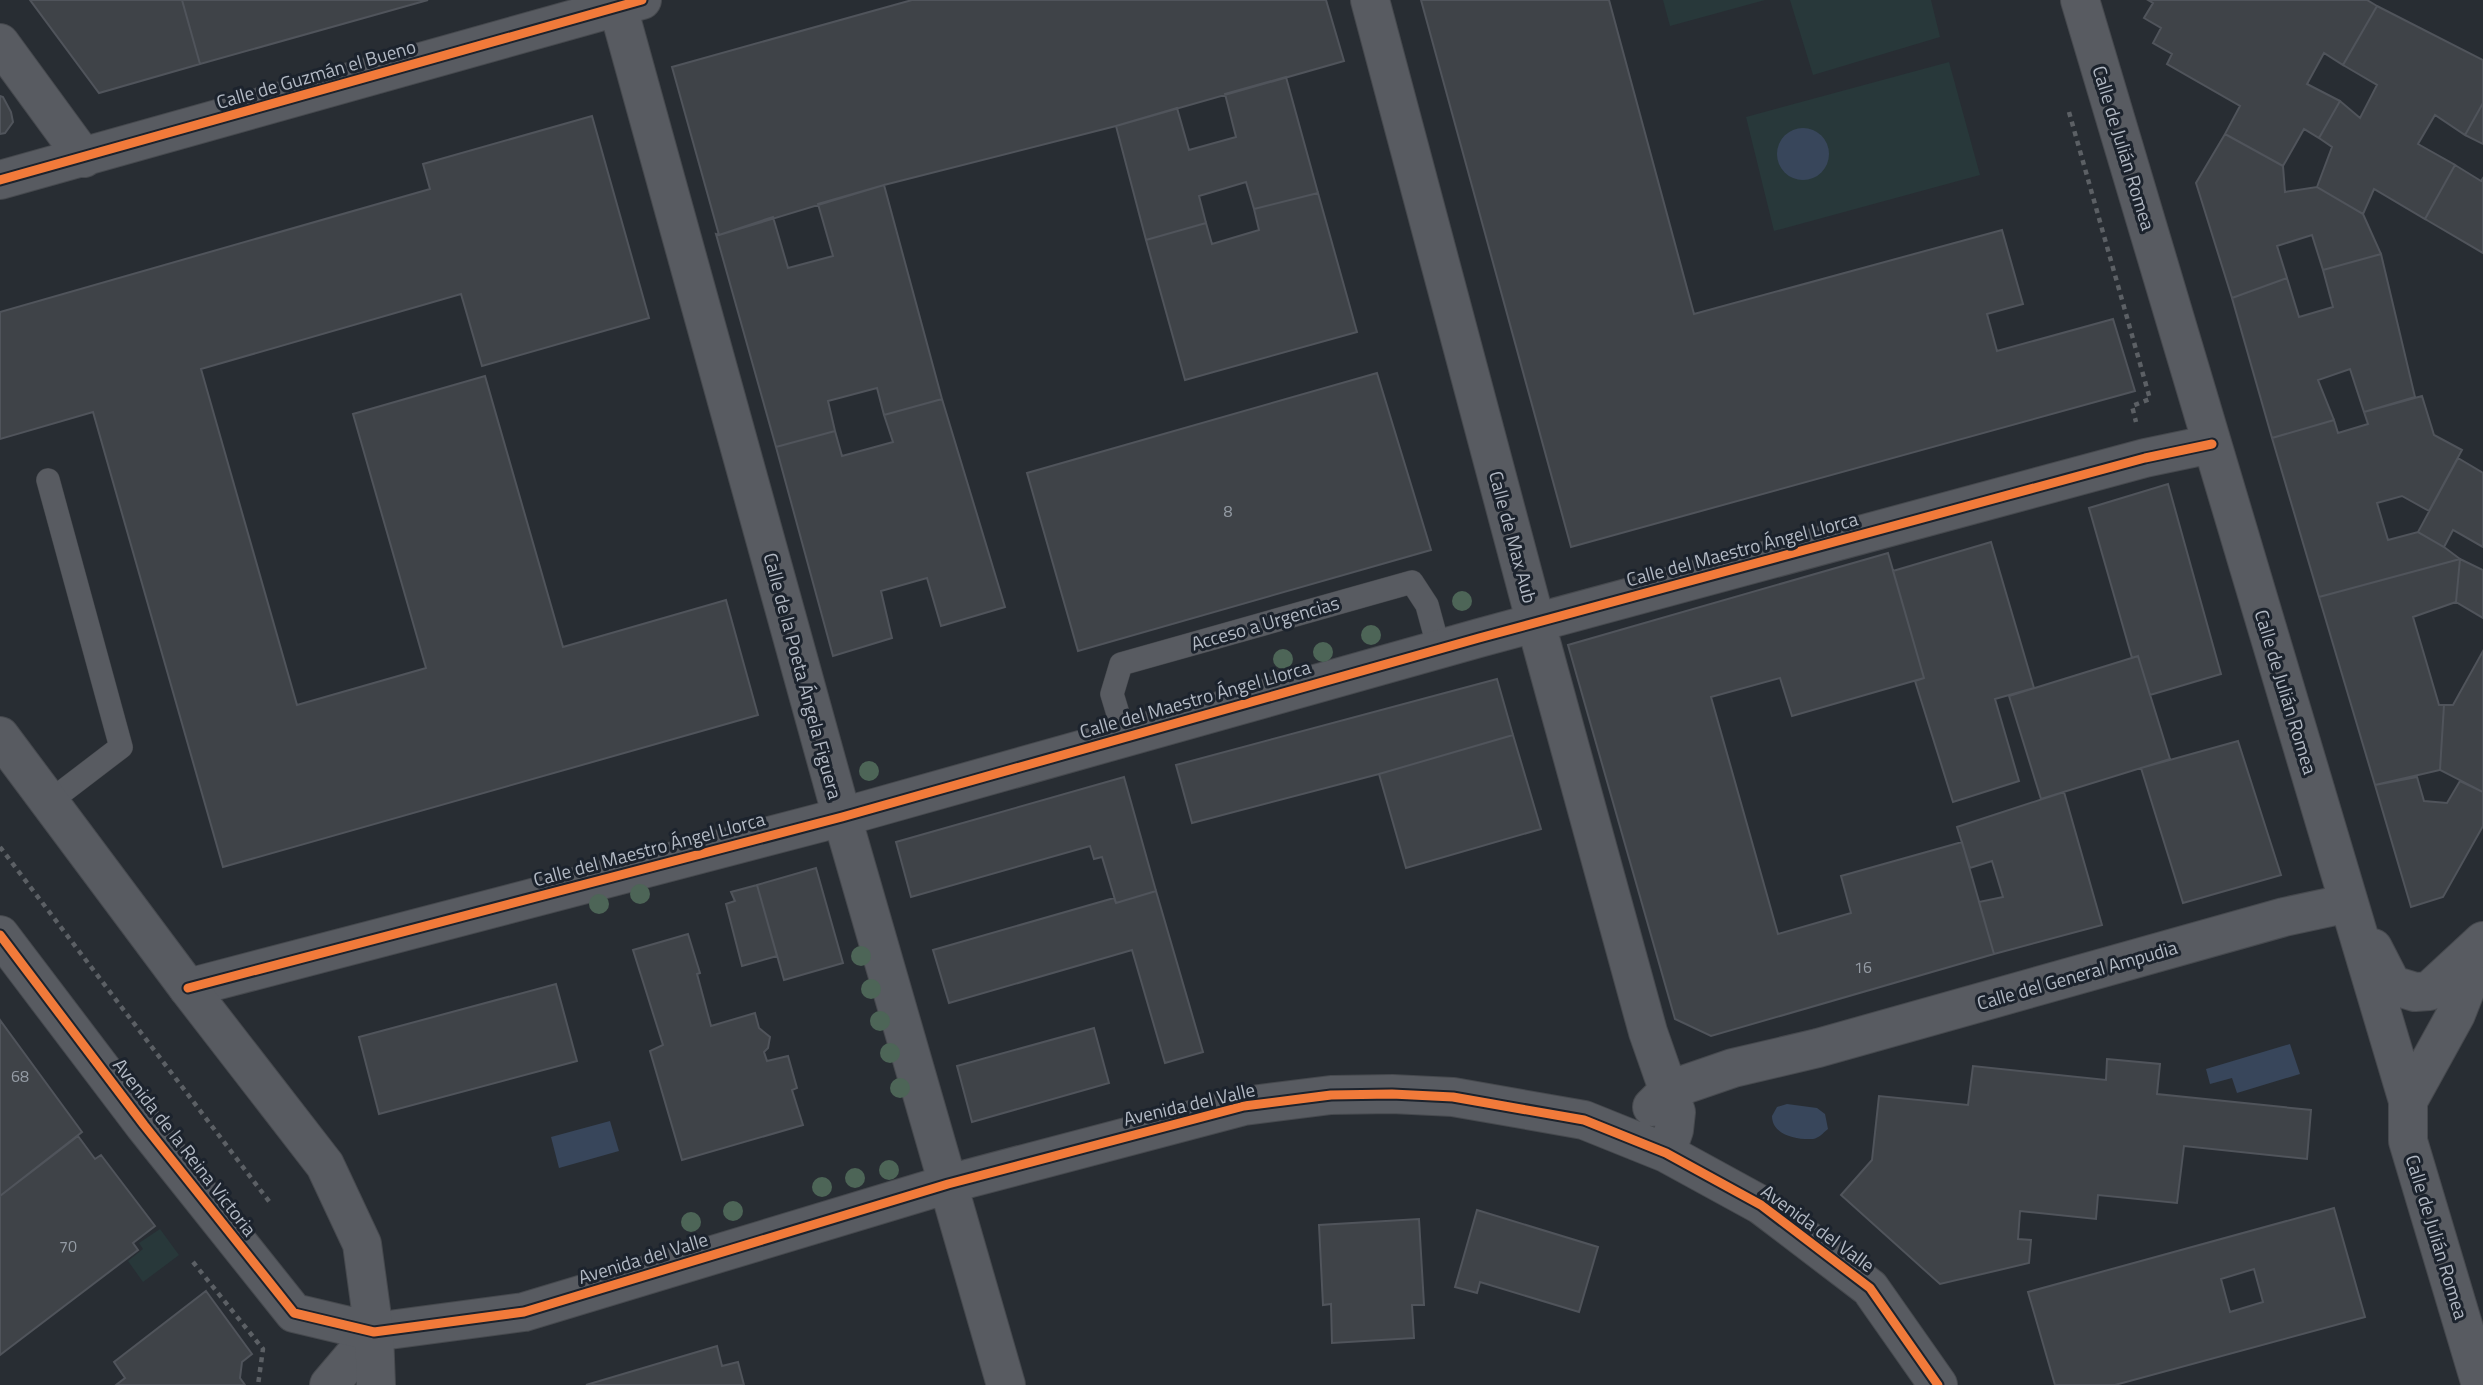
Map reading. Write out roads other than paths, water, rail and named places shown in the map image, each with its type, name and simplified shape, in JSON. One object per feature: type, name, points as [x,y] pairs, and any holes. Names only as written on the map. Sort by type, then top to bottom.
[{"type":"street","name":"Calle de Max Aub","points":[[1370,0],[1648,1032],[1676,1112],[1674,1130],[1651,1147]]},
{"type":"street","name":"Calle de Julián Romea","points":[[2080,0],[2408,1101],[2408,1141],[2481,1385]]},
{"type":"street","name":"Calle de Guzmán el Bueno","points":[[0,180],[625,2]]},
{"type":"street","name":"Calle de la Poeta Ángela Figuera","points":[[625,2],[842,817],[1006,1385]]},
{"type":"street","points":[[0,43],[84,158]]},
{"type":"street","name":"Calle del Maestro Ángel Llorca","points":[[188,988],[842,817],[1439,649],[2145,458],[2212,444]]},
{"type":"street","points":[[0,736],[188,988],[325,1165],[362,1244],[374,1332],[376,1385]]},
{"type":"street","points":[[2349,903],[2392,985],[2415,992],[2429,991],[2483,944]]},
{"type":"street","name":"Calle del General Ampudia","points":[[1669,1090],[1733,1068],[1818,1048],[2284,917],[2349,903]]},
{"type":"street","name":"Avenida de la Reina Victoria","points":[[0,935],[153,1136],[294,1312],[374,1332]]},
{"type":"street","points":[[2408,1101],[2456,1014],[2483,944]]},
{"type":"street","name":"Avenida del Valle","points":[[374,1332],[524,1312],[948,1184],[1244,1106],[1331,1095],[1392,1094],[1453,1097],[1584,1120],[1651,1147],[1761,1205],[1870,1288],[1938,1385]]},
{"type":"street","points":[[329,1385],[374,1332]]},
{"type":"lane","points":[[48,481],[121,747],[50,802]]},
{"type":"lane","name":"Acceso a Urgencias","points":[[1125,737],[1112,694],[1121,664],[1412,582],[1427,605],[1439,649]]},
{"type":"lane","points":[[348,1385],[374,1332]]},
{"type":"water","points":[[1803,128],[1822,135],[1829,154],[1822,173],[1803,180],[1784,173],[1777,154],[1784,135]]},
{"type":"water","points":[[2290,1044],[2300,1074],[2237,1093],[2232,1078],[2210,1084],[2206,1069]]},
{"type":"water","points":[[1787,1104],[1817,1108],[1825,1114],[1828,1129],[1813,1139],[1793,1137],[1781,1132],[1776,1128],[1772,1116],[1777,1107]]},
{"type":"water","points":[[610,1121],[619,1151],[559,1168],[551,1137]]}]
